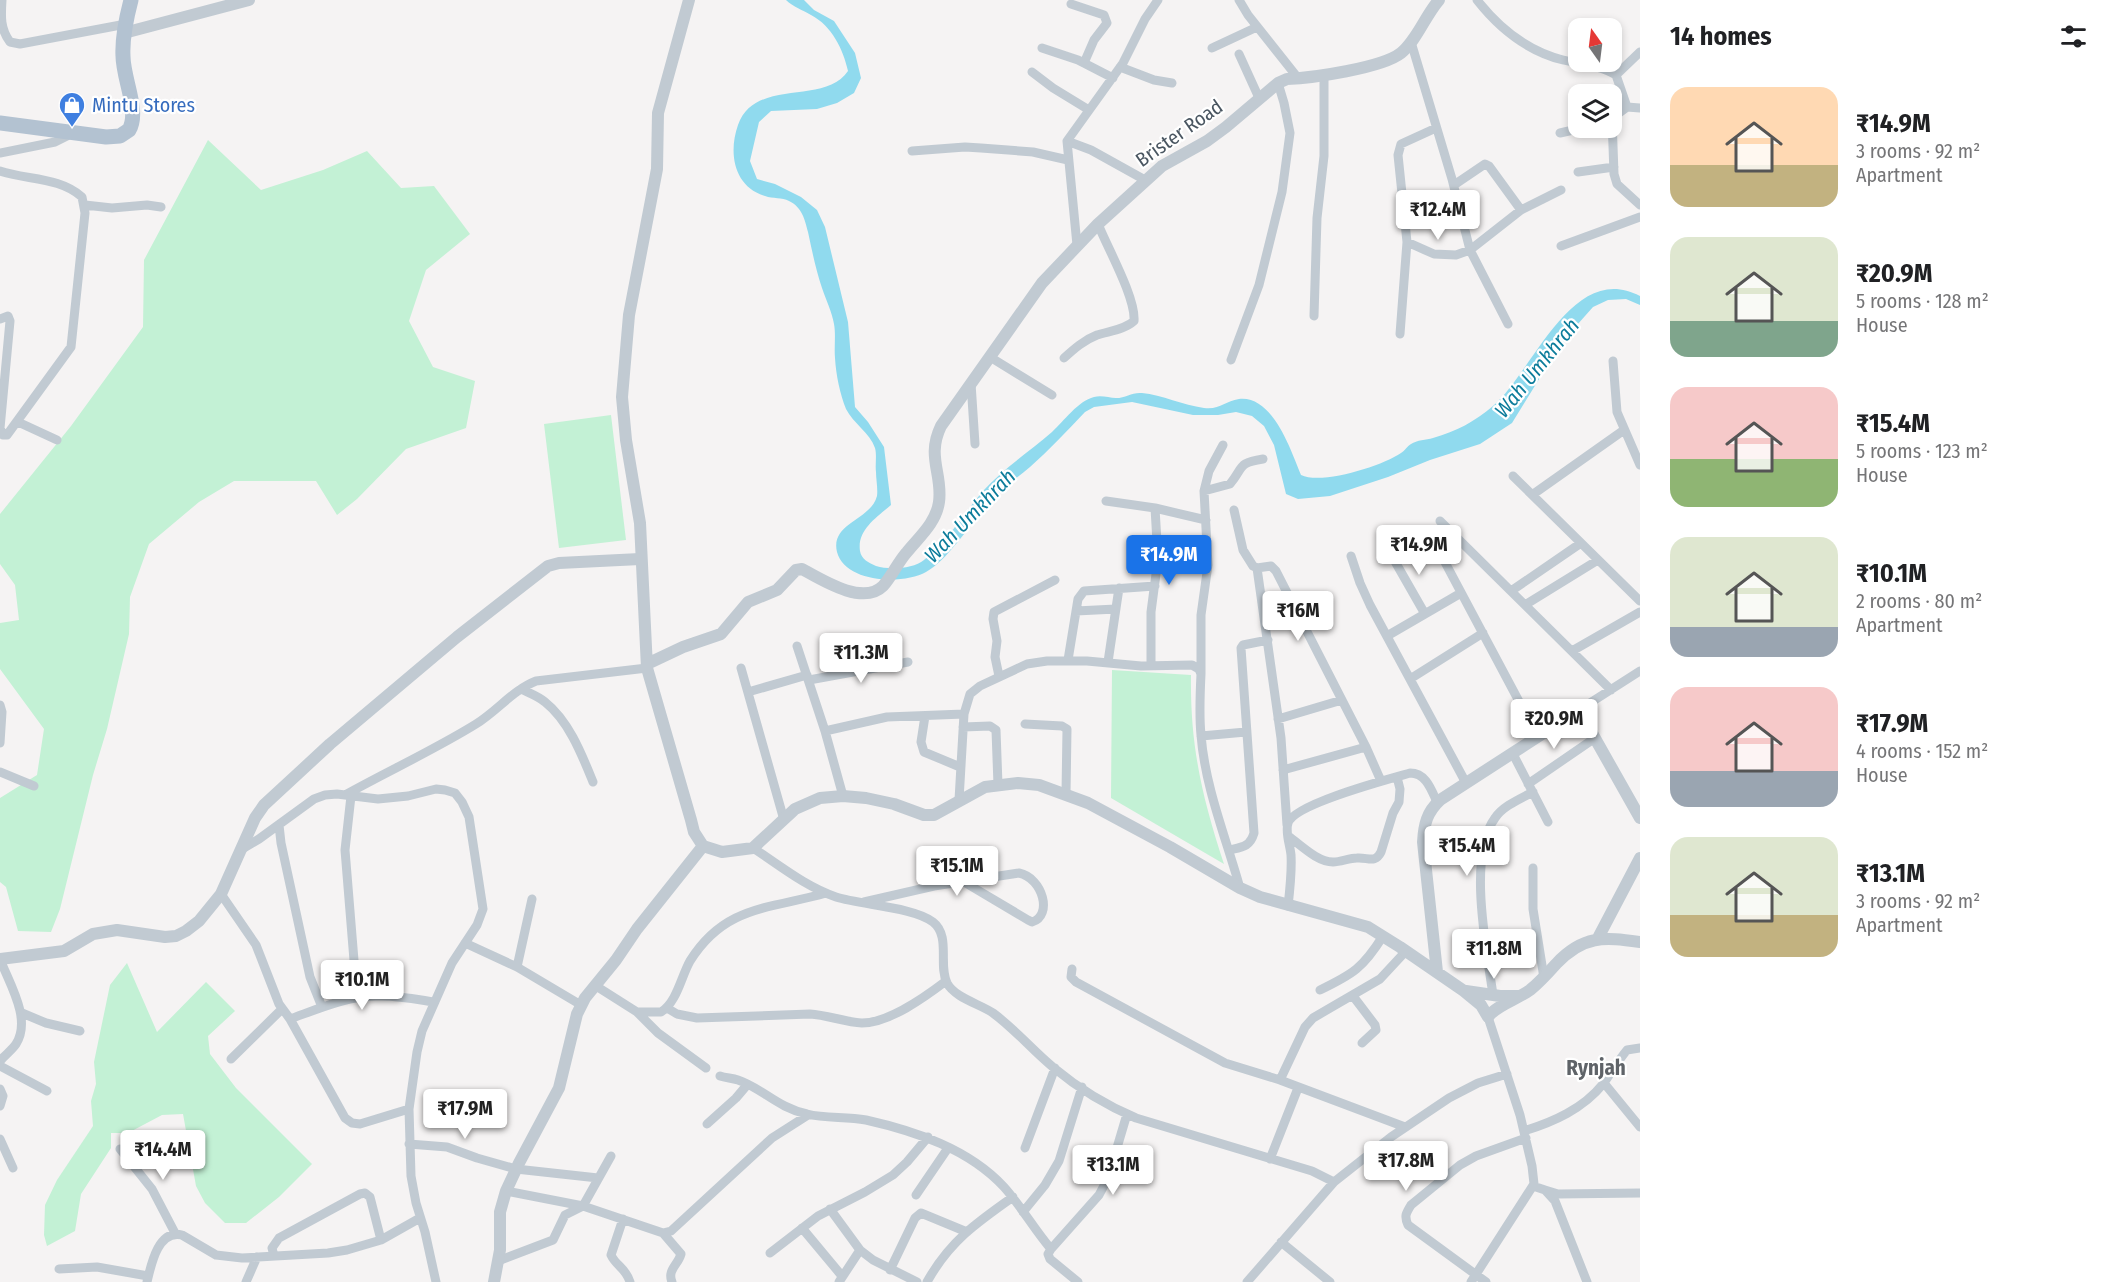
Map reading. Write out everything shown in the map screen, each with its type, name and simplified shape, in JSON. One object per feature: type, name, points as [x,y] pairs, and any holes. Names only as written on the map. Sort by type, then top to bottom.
[{"type":"main road","points":[[0,123],[106,137],[120,136],[129,130],[133,111],[123,59],[130,0]]},
{"type":"street","points":[[2,0],[1,23],[5,35],[10,42],[20,44],[125,29],[249,0]]},
{"type":"street","points":[[689,0],[658,113],[654,195],[629,315],[623,368],[622,414],[640,523],[647,666],[694,832],[703,846],[722,852],[753,848],[795,809],[820,798],[843,796],[866,798],[894,804],[924,815],[934,815],[942,813],[959,800],[985,787],[1018,783],[1039,785],[1088,803],[1260,897],[1368,927],[1437,972],[1481,1005],[1488,1017],[1507,1074],[1525,1135],[1532,1166],[1533,1186],[1473,1278]]},
{"type":"street","points":[[1077,246],[1067,141],[1113,78],[1158,0]]},
{"type":"street","points":[[1239,0],[1257,27],[1298,78]]},
{"type":"street","name":"Brister Road","points":[[647,666],[683,647],[721,634],[748,602],[777,590],[796,570],[802,569],[850,592],[861,594],[877,590],[883,585],[935,518],[939,501],[934,446],[941,426],[1042,283],[1077,246],[1162,166],[1207,141],[1278,83],[1287,79],[1372,65],[1400,54],[1411,42],[1439,0]]},
{"type":"street","points":[[1476,0],[1493,20],[1518,40],[1560,59],[1604,69],[1616,75],[1627,107]]},
{"type":"street","points":[[1071,4],[1104,15],[1107,19],[1107,23],[1094,40],[1084,63]]},
{"type":"street","points":[[1212,48],[1257,27]]},
{"type":"street","points":[[1411,42],[1454,185],[1470,250],[1508,324]]},
{"type":"street","points":[[1042,48],[1084,63],[1113,78]]},
{"type":"street","points":[[1616,75],[1640,52]]},
{"type":"street","points":[[1239,54],[1259,98]]},
{"type":"street","points":[[1120,67],[1154,80],[1172,83]]},
{"type":"street","points":[[1032,72],[1089,110]]},
{"type":"street","points":[[1314,316],[1317,218],[1324,156],[1324,74]]},
{"type":"street","points":[[1231,360],[1259,285],[1282,192],[1290,133],[1278,83]]},
{"type":"street","points":[[1622,111],[1627,107],[1640,108]]},
{"type":"street","points":[[1400,334],[1407,242],[1398,154],[1401,144],[1437,128]]},
{"type":"street","points":[[1560,134],[1568,132]]},
{"type":"street","points":[[0,153],[55,142],[71,134]]},
{"type":"street","points":[[1613,138],[1617,184],[1640,205]]},
{"type":"street","points":[[1067,141],[1091,150],[1145,180]]},
{"type":"street","points":[[912,151],[965,147],[1033,152],[1068,160]]},
{"type":"street","points":[[1454,185],[1485,164],[1489,166],[1521,210]]},
{"type":"street","points":[[1578,172],[1614,167]]},
{"type":"street","points":[[0,171],[60,184],[78,193],[85,205],[73,340],[66,354],[18,422],[2,438],[0,428],[10,321],[8,316],[0,319]]},
{"type":"street","points":[[1407,242],[1434,254],[1447,256],[1470,250],[1521,210],[1561,189]]},
{"type":"street","points":[[85,205],[112,208],[147,205],[161,207]]},
{"type":"street","points":[[1561,246],[1640,217]]},
{"type":"street","points":[[1064,358],[1080,344],[1095,336],[1126,327],[1134,321],[1127,293],[1098,224]]},
{"type":"street","points":[[990,357],[1052,395]]},
{"type":"street","points":[[1613,361],[1615,403],[1640,465]]},
{"type":"street","points":[[972,383],[975,444]]},
{"type":"street","points":[[18,422],[57,440]]},
{"type":"street","points":[[1532,495],[1624,430]]},
{"type":"street","points":[[1223,446],[1209,471],[1204,491],[1208,565],[1201,615],[1201,736],[1215,802],[1240,888]]},
{"type":"street","points":[[1204,491],[1230,484],[1242,466],[1251,461],[1263,459]]},
{"type":"street","points":[[1513,476],[1640,601]]},
{"type":"street","points":[[1106,501],[1155,508],[1206,520]]},
{"type":"street","points":[[1151,666],[1151,612],[1157,542],[1155,508]]},
{"type":"street","points":[[1234,510],[1243,550],[1253,566],[1257,568],[1271,566],[1276,572],[1366,747],[1381,781]]},
{"type":"street","points":[[1440,521],[1611,690]]},
{"type":"street","points":[[1511,591],[1581,543]]},
{"type":"street","points":[[1389,551],[1425,614]]},
{"type":"street","points":[[1439,551],[1538,737]]},
{"type":"street","points":[[1351,556],[1364,593],[1466,783]]},
{"type":"street","points":[[0,1061],[20,1036],[25,1014],[3,958],[64,951],[93,934],[117,930],[134,931],[152,936],[176,936],[199,921],[221,894],[255,818],[264,805],[330,744],[457,638],[548,566],[559,562],[640,559]]},
{"type":"street","points":[[1525,605],[1598,560]]},
{"type":"street","points":[[1257,568],[1283,770],[1291,885],[1288,906]]},
{"type":"street","points":[[999,676],[995,657],[997,641],[994,612],[1055,580]]},
{"type":"street","points":[[1068,660],[1080,594],[1084,591],[1155,586]]},
{"type":"street","points":[[1108,662],[1119,588]]},
{"type":"street","points":[[1387,636],[1461,593]]},
{"type":"street","points":[[1076,611],[1116,609]]},
{"type":"street","points":[[1572,651],[1640,612]]},
{"type":"street","points":[[1410,679],[1483,633]]},
{"type":"street","points":[[1229,850],[1248,846],[1254,833],[1241,648],[1248,642],[1268,640]]},
{"type":"street","points":[[797,646],[825,731],[843,796]]},
{"type":"street","points":[[959,800],[966,703],[974,690],[999,676],[1027,664],[1068,660],[1151,666],[1192,665],[1199,669],[1201,674]]},
{"type":"street","points":[[748,692],[808,678],[908,662]]},
{"type":"street","points":[[348,795],[455,737],[485,718],[520,689],[536,681],[647,666]]},
{"type":"street","points":[[741,668],[784,820]]},
{"type":"street","points":[[1437,972],[1423,842],[1425,822],[1437,802],[1640,671]]},
{"type":"street","points":[[520,689],[543,700],[557,714],[577,746],[592,782]]},
{"type":"street","points":[[1278,719],[1342,700]]},
{"type":"street","points":[[0,705],[2,712],[0,743]]},
{"type":"street","points":[[1580,710],[1640,818]]},
{"type":"street","points":[[825,731],[887,717],[964,714]]},
{"type":"street","points":[[925,716],[921,742],[924,752],[960,767]]},
{"type":"street","points":[[1025,724],[1062,726],[1067,729],[1066,794]]},
{"type":"street","points":[[963,727],[990,726],[996,730],[998,784]]},
{"type":"street","points":[[1201,736],[1246,732]]},
{"type":"street","points":[[1493,996],[1480,893],[1482,858],[1493,819],[1595,738]]},
{"type":"street","points":[[1283,770],[1366,747]]},
{"type":"street","points":[[1513,754],[1548,822]]},
{"type":"street","points":[[0,772],[34,786]]},
{"type":"street","points":[[1288,831],[1293,816],[1304,808],[1410,773],[1422,775],[1437,802]]},
{"type":"street","points":[[1288,831],[1326,861],[1335,862],[1355,858],[1374,860],[1381,852],[1393,813],[1399,802],[1400,789],[1396,777]]},
{"type":"street","points":[[242,849],[314,799],[331,795],[348,795],[366,799],[393,798],[436,789],[455,793],[469,817],[483,909],[477,925],[452,963],[422,1031],[409,1109],[411,1176],[416,1203],[434,1263],[436,1282]]},
{"type":"street","points":[[348,795],[345,850],[357,997]]},
{"type":"street","points":[[279,825],[308,966],[322,1007]]},
{"type":"street","points":[[494,1282],[498,1261],[499,1221],[506,1191],[559,1088],[581,1005],[637,929],[703,846]]},
{"type":"street","points":[[753,848],[826,893],[861,903],[904,911],[933,922],[941,934],[946,981],[956,992],[1002,1020],[1054,1068],[1126,1114],[1312,1171],[1334,1182]]},
{"type":"street","points":[[1598,938],[1639,862]]},
{"type":"street","points":[[1533,868],[1532,893],[1535,927],[1544,978]]},
{"type":"street","points":[[861,903],[934,886],[1010,873],[1027,874],[1041,892],[1043,908],[1039,918],[1037,921],[1028,920],[964,882]]},
{"type":"street","points":[[638,1012],[656,1013],[667,1008],[695,954],[732,920],[753,910],[826,893]]},
{"type":"street","points":[[221,894],[256,945],[272,990],[345,1118],[352,1123],[360,1124],[409,1109]]},
{"type":"street","points":[[517,967],[532,899]]},
{"type":"street","points":[[1320,990],[1358,970],[1383,936]]},
{"type":"street","points":[[1488,1017],[1495,1009],[1521,996],[1544,978],[1571,950],[1588,940],[1598,938],[1640,942]]},
{"type":"street","points":[[465,943],[517,967],[581,1005]]},
{"type":"street","points":[[1280,1080],[1305,1027],[1313,1018],[1380,979],[1406,951]]},
{"type":"street","points":[[1072,969],[1071,977],[1076,982],[1225,1063],[1280,1080],[1405,1127]]},
{"type":"street","points":[[667,1008],[686,1017],[810,1014],[862,1023],[889,1016],[926,996],[946,981]]},
{"type":"street","points":[[596,986],[638,1012],[658,1034],[706,1068]]},
{"type":"street","points":[[1464,991],[1493,996],[1521,996]]},
{"type":"street","points":[[290,1019],[357,997],[386,996],[434,1002]]},
{"type":"street","points":[[1353,996],[1375,1025],[1376,1030],[1362,1043]]},
{"type":"street","points":[[231,1059],[282,1009]]},
{"type":"street","points":[[25,1014],[38,1021],[80,1031]]},
{"type":"street","points":[[1486,1282],[1473,1278],[1408,1225],[1405,1219],[1411,1205],[1460,1165],[1566,1114],[1588,1099],[1604,1083],[1627,1050],[1640,1048]]},
{"type":"street","points":[[0,1066],[46,1091]]},
{"type":"street","points":[[1025,1148],[1054,1068]]},
{"type":"street","points":[[1247,1282],[1318,1197],[1334,1182],[1405,1127],[1449,1098],[1478,1083],[1507,1074]]},
{"type":"street","points":[[720,1076],[739,1080],[781,1105],[808,1115],[867,1120],[928,1137],[987,1172],[1013,1197],[1051,1249]]},
{"type":"street","points":[[1604,1083],[1640,1127]]},
{"type":"street","points":[[707,1124],[747,1085]]},
{"type":"street","points":[[1023,1212],[1045,1185],[1059,1161],[1082,1087]]},
{"type":"street","points":[[1270,1159],[1298,1088]]},
{"type":"street","points":[[0,1089],[3,1096],[0,1106]]},
{"type":"street","points":[[1078,1282],[1050,1259],[1048,1254],[1099,1195],[1108,1178],[1126,1114]]},
{"type":"street","points":[[663,1233],[670,1230],[772,1138],[808,1115]]},
{"type":"street","points":[[770,1253],[830,1209],[893,1175],[928,1137]]},
{"type":"street","points":[[0,1139],[13,1168]]},
{"type":"street","points":[[409,1144],[447,1148],[516,1169],[598,1178]]},
{"type":"street","points":[[916,1195],[948,1148]]},
{"type":"street","points":[[120,1149],[152,1189],[175,1233],[216,1255],[242,1258],[328,1253],[381,1240],[420,1218]]},
{"type":"street","points":[[498,1261],[548,1243],[557,1235],[565,1215],[583,1206],[610,1156]]},
{"type":"street","points":[[1533,1186],[1558,1194],[1640,1193]]},
{"type":"street","points":[[1545,1190],[1555,1201],[1587,1282]]},
{"type":"street","points":[[506,1191],[583,1206],[663,1233],[681,1254],[671,1270],[672,1282]]},
{"type":"street","points":[[274,1256],[272,1248],[279,1238],[365,1193],[370,1197],[381,1240]]},
{"type":"street","points":[[927,1282],[946,1251],[1013,1197]]},
{"type":"street","points":[[830,1209],[860,1250],[890,1270],[917,1282]]},
{"type":"street","points":[[890,1270],[915,1218],[921,1213],[967,1232]]},
{"type":"street","points":[[623,1219],[611,1255],[625,1269],[630,1282]]},
{"type":"street","points":[[802,1228],[840,1279],[860,1250]]},
{"type":"street","points":[[59,1269],[97,1268],[148,1279],[153,1259],[163,1241],[175,1233]]},
{"type":"street","points":[[1281,1242],[1330,1282]]},
{"type":"street","points":[[246,1282],[256,1257]]},
{"type":"green space","points":[[208,140],[261,190],[323,170],[367,151],[401,188],[434,186],[470,234],[426,270],[409,321],[433,367],[475,381],[466,428],[406,449],[357,499],[337,515],[316,481],[234,481],[199,502],[149,544],[130,597],[129,634],[60,909],[51,932],[18,931],[6,887],[0,882],[0,798],[37,775],[44,729],[0,669],[0,623],[19,620],[15,585],[0,564],[0,514],[71,426],[143,327],[144,260]]},
{"type":"green space","points":[[611,415],[626,540],[559,548],[544,424]]},
{"type":"green space","points":[[1112,670],[1191,675],[1193,725],[1199,771],[1209,816],[1224,864],[1111,798]]},
{"type":"green space","points":[[127,963],[157,1032],[206,982],[235,1011],[208,1036],[210,1054],[236,1088],[312,1164],[279,1197],[246,1223],[225,1223],[205,1203],[196,1186],[183,1114],[162,1115],[128,1133],[111,1133],[111,1148],[81,1194],[75,1231],[47,1246],[44,1235],[45,1205],[57,1180],[93,1126],[91,1101],[96,1084],[94,1062],[110,985]]},
{"type":"water","name":"Wah Umkhrah","points":[[786,0],[804,0],[814,10],[834,21],[855,53],[861,78],[854,93],[837,103],[817,109],[771,111],[759,122],[750,161],[757,179],[775,184],[801,197],[817,210],[825,227],[848,322],[855,407],[884,447],[891,505],[869,525],[861,537],[860,544],[862,556],[876,566],[901,568],[924,560],[948,536],[991,483],[1088,399],[1100,396],[1120,398],[1142,393],[1196,407],[1210,408],[1239,399],[1251,400],[1262,406],[1279,426],[1301,475],[1323,478],[1337,476],[1380,463],[1402,452],[1413,443],[1450,432],[1479,417],[1508,390],[1556,325],[1574,306],[1594,293],[1616,289],[1640,296],[1640,305],[1626,299],[1608,300],[1593,307],[1549,363],[1512,423],[1480,444],[1330,496],[1298,499],[1286,494],[1274,445],[1264,426],[1252,416],[1236,412],[1193,415],[1132,402],[1094,407],[1085,412],[1037,461],[986,506],[953,548],[935,566],[926,572],[904,579],[890,580],[863,575],[851,570],[842,562],[837,552],[836,542],[839,534],[867,511],[877,496],[876,454],[873,443],[849,414],[842,397],[836,364],[833,320],[814,260],[807,227],[802,214],[789,201],[765,196],[746,185],[736,168],[734,157],[738,125],[747,110],[759,101],[774,96],[824,87],[837,81],[848,71],[836,39],[825,25]]},
{"type":"place","name":"Mintu Stores","points":[[72,128]]},
{"type":"district","name":"Rynjah","points":[[1596,1068]]}]
